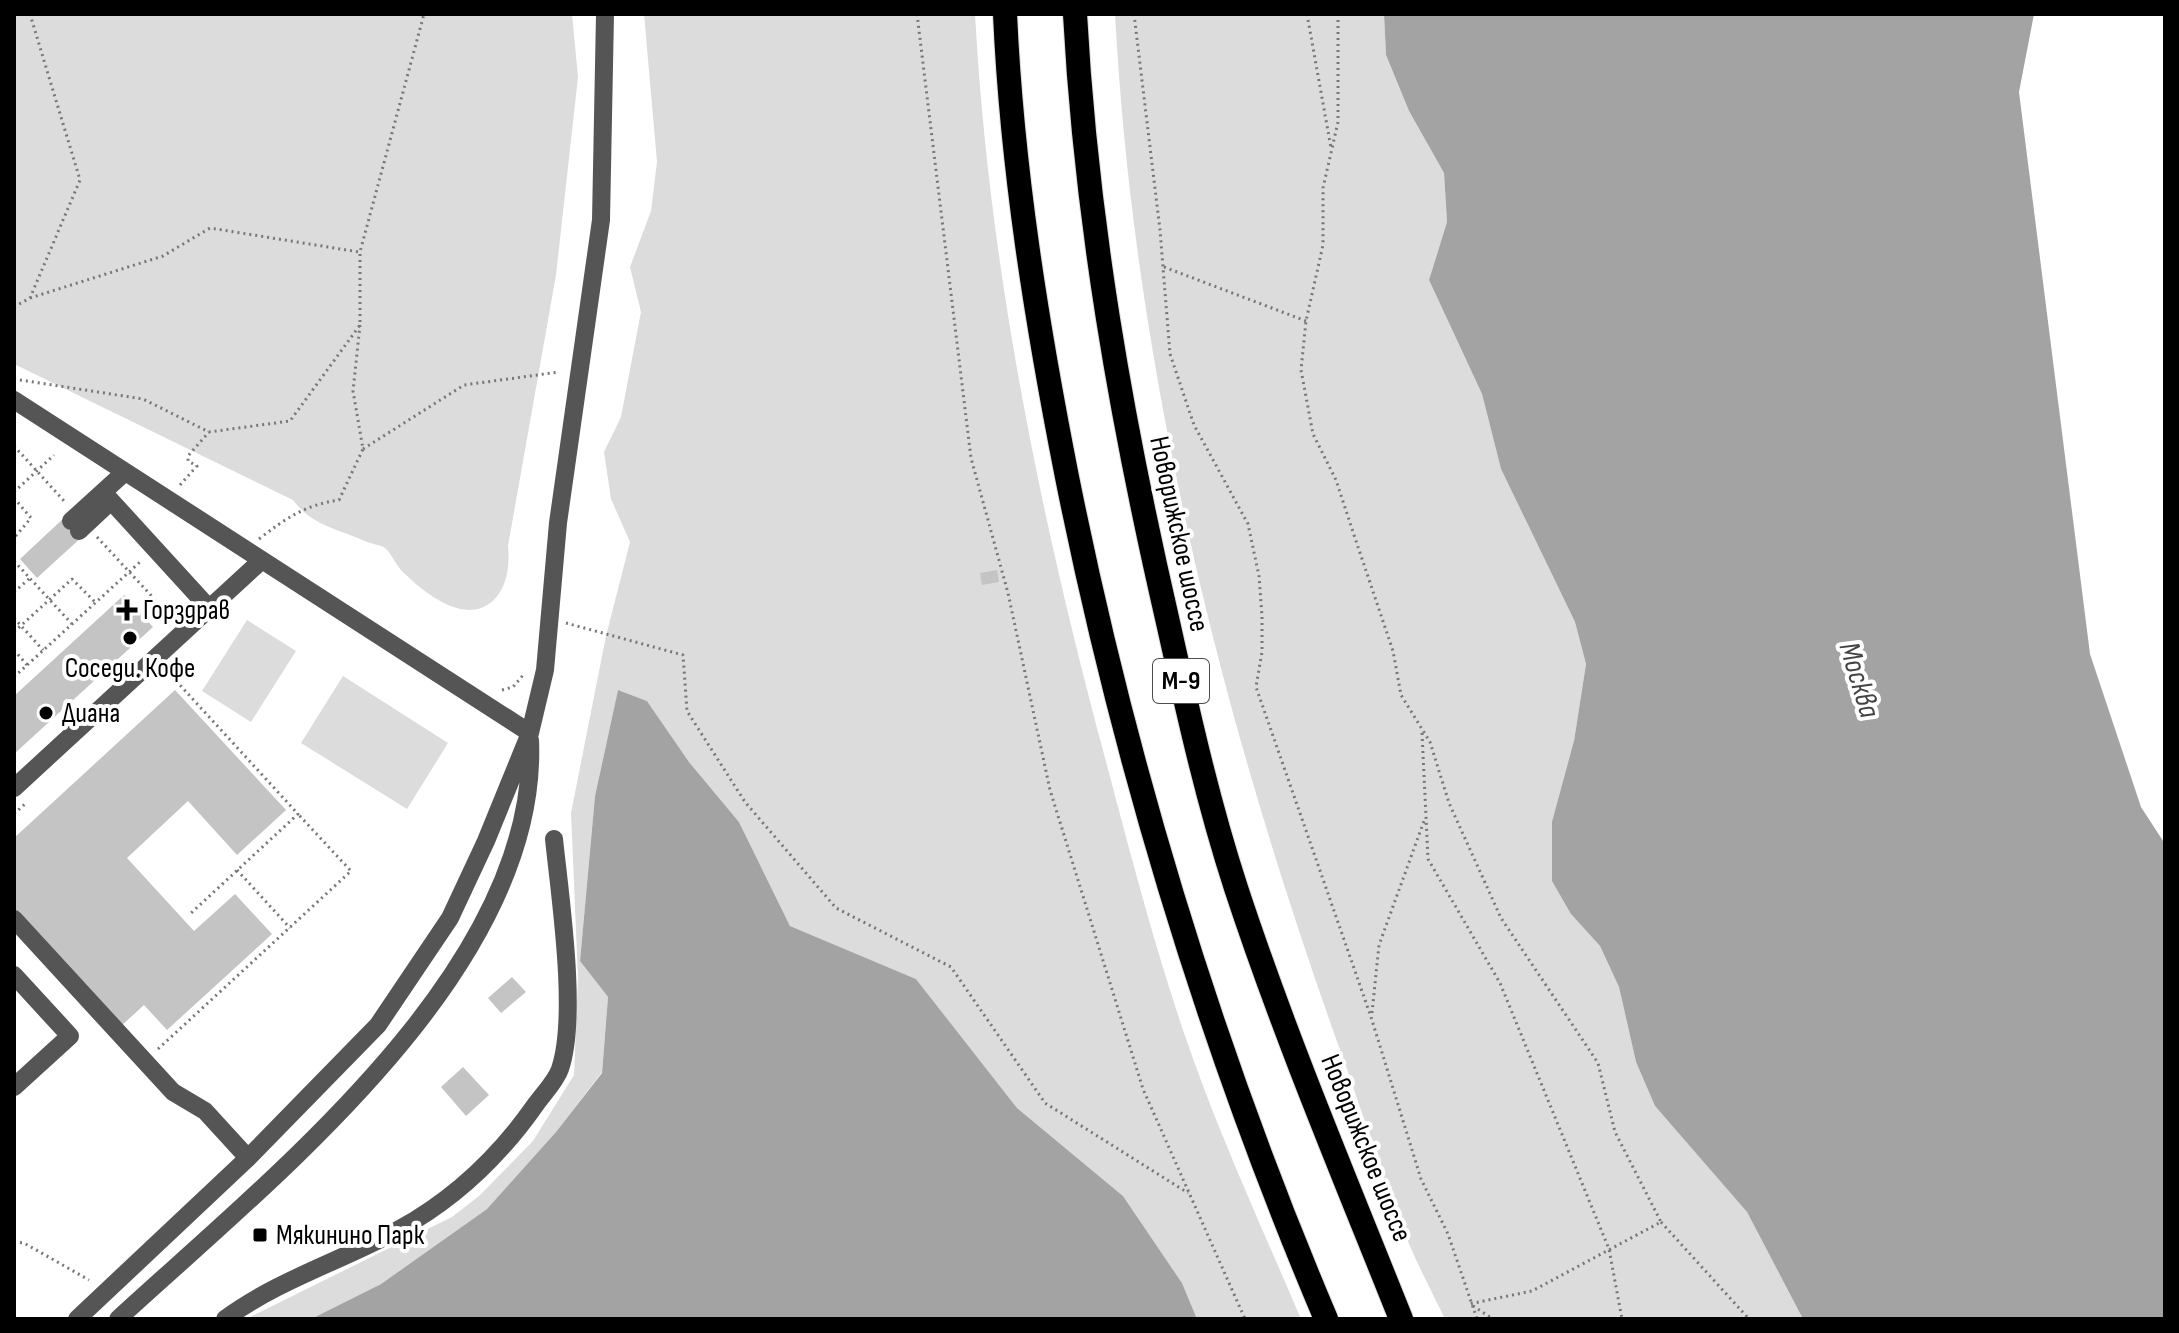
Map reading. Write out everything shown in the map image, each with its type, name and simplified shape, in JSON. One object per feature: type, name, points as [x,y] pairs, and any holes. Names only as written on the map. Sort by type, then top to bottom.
[{"type":"highway","name":"М-9","points":[[1005,14],[1019,188],[1037,312],[1100,629],[1143,795],[1210,1018],[1248,1128],[1326,1319]]},
{"type":"highway","name":"Новорижское шоссе","points":[[1075,14],[1088,181],[1103,302],[1127,438],[1198,755],[1251,930],[1314,1104],[1401,1319]]},
{"type":"street","points":[[77,1319],[248,1158],[369,1035],[415,973],[450,918],[530,733],[545,670],[558,523],[601,220],[605,14]]},
{"type":"street","points":[[14,400],[530,733]]},
{"type":"street","points":[[75,526],[107,496],[125,472]]},
{"type":"street","points":[[107,496],[209,608]]},
{"type":"street","points":[[14,788],[262,560]]},
{"type":"street","points":[[118,1319],[136,1310],[363,1086],[437,996],[477,933],[515,849],[532,775],[530,733]]},
{"type":"street","points":[[225,1319],[260,1296],[397,1231],[450,1198],[468,1184],[516,1132],[560,1071],[566,1015],[563,925],[554,839]]},
{"type":"street","points":[[14,919],[173,1092],[205,1111],[248,1158]]},
{"type":"street","points":[[14,975],[70,1036],[14,1087]]},
{"type":"path","points":[[30,14],[80,180],[30,298]]},
{"type":"path","points":[[363,449],[353,391],[360,325],[360,252],[424,14]]},
{"type":"path","points":[[917,14],[971,458],[1008,593],[1050,790],[1143,1089],[1245,1319]]},
{"type":"path","points":[[1134,14],[1170,354],[1194,425],[1248,524],[1259,576],[1262,616],[1262,652],[1256,687],[1371,1017],[1421,1179],[1448,1234],[1469,1304],[1477,1319]]},
{"type":"path","points":[[1307,14],[1331,151]]},
{"type":"path","points":[[1338,14],[1338,122],[1323,188],[1323,245],[1306,321],[1301,370],[1313,434],[1345,508],[1393,651],[1401,695],[1430,742],[1449,803],[1501,918],[1598,1063],[1615,1132],[1661,1222],[1749,1319]]},
{"type":"path","points":[[14,307],[30,298],[163,256],[210,228],[360,252]]},
{"type":"path","points":[[1163,266],[1306,321]]},
{"type":"path","points":[[14,379],[143,399],[209,432],[290,421],[360,325]]},
{"type":"path","points":[[246,550],[290,515],[310,505],[339,500],[363,449],[464,385],[560,372]]},
{"type":"path","points":[[168,500],[197,466],[188,461],[188,456],[209,432]]},
{"type":"path","points":[[14,492],[54,455]]},
{"type":"path","points":[[14,498],[31,518],[16,536]]},
{"type":"path","points":[[14,530],[16,536]]},
{"type":"path","points":[[14,677],[154,548]]},
{"type":"path","points":[[14,561],[72,624]]},
{"type":"path","points":[[14,592],[30,578]]},
{"type":"path","points":[[14,632],[72,579],[95,602]]},
{"type":"path","points":[[14,618],[43,650]]},
{"type":"path","points":[[549,619],[683,655],[687,711],[745,802],[836,908],[951,967],[1045,1103],[1188,1193]]},
{"type":"path","points":[[14,650],[27,665]]},
{"type":"path","points":[[502,690],[513,687],[526,667]]},
{"type":"path","points":[[145,1061],[351,871],[168,672]]},
{"type":"path","points":[[1422,729],[1428,859],[1500,983],[1609,1249],[1620,1318]]},
{"type":"path","points":[[190,914],[298,814]]},
{"type":"path","points":[[1371,1017],[1379,945],[1426,816]]},
{"type":"path","points":[[237,870],[290,928]]},
{"type":"path","points":[[1469,1304],[1532,1291],[1661,1222]]},
{"type":"path","points":[[14,1242],[24,1243],[96,1284]]},
{"type":"path","points":[[1469,1304],[1493,1319]]},
{"type":"shaded area","points":[[14,14],[572,14],[578,77],[556,275],[508,546],[506,577],[500,592],[490,603],[468,610],[444,603],[412,581],[383,547],[327,526],[309,516],[293,500],[14,364]]},
{"type":"shaded area","points":[[644,14],[975,14],[992,205],[1006,300],[1040,489],[1084,676],[1143,900],[1183,1030],[1224,1139],[1301,1319],[1197,1319],[1182,1283],[1123,1196],[1017,1108],[916,979],[790,926],[739,822],[689,762],[647,701],[618,690],[595,796],[580,961],[608,997],[602,1072],[556,1132],[487,1209],[381,1284],[311,1319],[246,1319],[452,1217],[479,1196],[533,1141],[574,1075],[578,978],[571,813],[606,636],[630,542],[611,499],[604,452],[621,417],[641,312],[630,267],[651,211],[657,162]]},
{"type":"shaded area","points":[[1115,14],[1384,14],[1386,55],[1409,111],[1444,173],[1447,222],[1429,280],[1482,394],[1501,469],[1575,622],[1586,664],[1574,741],[1571,914],[1600,946],[1619,987],[1636,1062],[1655,1106],[1747,1212],[1803,1319],[1445,1319],[1407,1239],[1377,1160],[1296,922],[1256,795],[1221,667],[1163,408],[1141,278],[1125,146]]},
{"type":"shaded area","points":[[247,620],[296,651],[251,722],[202,691]]},
{"type":"shaded area","points":[[343,676],[448,743],[407,809],[301,743]]},
{"type":"water","name":"Москва","points":[[1384,14],[2034,14],[2019,92],[2090,654],[2141,807],[2165,844],[2165,1319],[1803,1319],[1747,1212],[1655,1106],[1636,1062],[1619,987],[1600,946],[1571,914],[1552,881],[1552,822],[1574,741],[1586,664],[1575,622],[1501,469],[1482,394],[1429,280],[1447,222],[1444,173],[1409,111],[1386,55]]},
{"type":"water","points":[[618,690],[647,701],[689,762],[739,822],[790,926],[916,979],[1017,1108],[1123,1196],[1182,1283],[1197,1319],[311,1319],[381,1284],[487,1209],[556,1132],[602,1073],[608,997],[580,961],[595,796]]},
{"type":"building","points":[[66,516],[84,535],[37,578],[20,559]]},
{"type":"building","points":[[997,570],[999,582],[982,585],[980,573]]},
{"type":"building","points":[[124,595],[153,627],[14,754],[14,696]]},
{"type":"building","points":[[175,690],[286,810],[237,855],[188,801],[127,858],[194,931],[235,894],[272,934],[167,1030],[144,1005],[121,1026],[14,909],[14,838]]},
{"type":"building","points":[[512,977],[526,992],[501,1013],[488,998]]},
{"type":"building","points":[[463,1067],[489,1095],[466,1116],[441,1087]]},
{"type":"place","name":"Горздрав","points":[[127,610]]},
{"type":"place","name":"Соседи. Кофе","points":[[130,638]]},
{"type":"place","name":"Диана","points":[[46,713]]},
{"type":"place","name":"Мякинино Парк","points":[[260,1235]]}]
